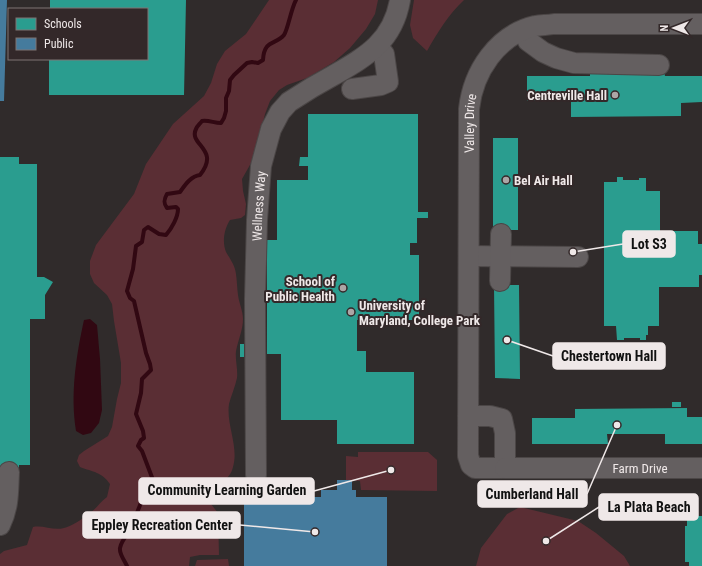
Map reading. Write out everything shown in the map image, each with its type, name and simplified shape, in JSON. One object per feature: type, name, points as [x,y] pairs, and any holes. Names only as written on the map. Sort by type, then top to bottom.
[{"type":"street","name":"Wellness Way","points":[[256,475],[255,299],[257,220],[262,166],[271,129],[280,112],[289,102],[363,58],[377,47],[387,35],[395,21],[400,0]]},
{"type":"street","name":"Valley Drive","points":[[505,468],[475,468],[471,465],[468,456],[469,109],[478,75],[492,53],[503,43],[524,30],[536,26],[554,24],[702,24]]},
{"type":"street","points":[[524,30],[528,41],[543,52],[556,58],[574,63],[659,65]]},
{"type":"street","points":[[352,89],[380,85],[388,82],[384,54],[377,47]]},
{"type":"street","points":[[500,281],[501,234]]},
{"type":"street","points":[[469,256],[578,257]]},
{"type":"street","points":[[468,416],[490,416],[502,419],[505,433],[505,468]]},
{"type":"street","name":"Farm Drive","points":[[505,468],[702,468]]},
{"type":"street","points":[[0,525],[7,509],[10,472]]},
{"type":"shaded area","points":[[269,0],[378,0],[375,14],[366,29],[350,48],[334,62],[307,78],[287,85],[279,90],[270,101],[265,114],[255,156],[242,179],[246,204],[245,215],[241,218],[230,220],[225,231],[225,248],[235,271],[243,319],[236,351],[237,378],[229,404],[229,420],[234,443],[233,467],[227,478],[221,482],[209,486],[211,504],[218,513],[219,555],[200,555],[190,557],[189,566],[0,566],[0,554],[4,551],[27,545],[33,527],[60,529],[67,527],[87,516],[107,497],[110,484],[107,480],[97,473],[80,467],[77,461],[79,455],[108,436],[112,427],[121,383],[121,363],[112,304],[107,295],[94,283],[90,274],[90,261],[96,245],[134,194],[146,164],[173,124],[204,96],[211,83],[217,64],[225,51],[246,34]]},
{"type":"shaded area","points":[[414,0],[464,0],[453,11],[427,51],[413,38],[410,25]]},
{"type":"shaded area","points":[[90,319],[97,325],[102,410],[99,423],[91,433],[83,435],[76,431],[74,417],[74,390],[76,361],[84,320]]},
{"type":"shaded area","points":[[358,452],[428,452],[437,460],[437,491],[361,490],[360,481],[346,480],[346,456],[358,457]]},
{"type":"shaded area","points":[[520,507],[578,521],[596,533],[624,556],[630,566],[476,566],[481,548],[507,514]]},
{"type":"shaded area","points":[[228,559],[229,566],[195,566],[197,560]]},
{"type":"building: Schools","points":[[50,0],[186,0],[184,95],[49,95],[49,60],[148,60],[148,8],[50,8]]},
{"type":"building: Schools","name":"Centreville Hall","points":[[590,72],[664,72],[665,76],[702,76],[702,102],[681,103],[681,116],[571,117],[571,100],[527,101],[527,76],[590,76]]},
{"type":"building: Schools","name":"School of Public Health","points":[[308,114],[418,114],[418,212],[428,212],[428,218],[417,218],[417,243],[410,243],[410,255],[419,255],[419,320],[357,320],[357,351],[366,351],[366,372],[414,372],[414,444],[337,444],[337,420],[281,420],[281,354],[267,354],[267,240],[277,240],[277,180],[308,180],[308,166],[299,166],[300,157],[308,157]]},
{"type":"building: Schools","name":"Bel Air Hall","points":[[493,138],[518,138],[518,230],[493,230]]},
{"type":"building: Schools","points":[[0,157],[19,157],[19,164],[37,164],[37,277],[44,277],[53,282],[45,295],[45,319],[30,319],[30,465],[19,465],[19,473],[0,472]]},
{"type":"building: Schools","points":[[617,177],[623,177],[623,180],[639,180],[639,178],[646,178],[646,191],[660,191],[660,231],[698,231],[698,244],[702,244],[702,275],[699,275],[699,287],[659,287],[659,326],[648,326],[648,335],[646,335],[646,340],[640,340],[640,338],[624,338],[624,340],[617,340],[616,326],[604,326],[604,182],[617,182]]},
{"type":"building: Schools","points":[[494,285],[519,285],[520,379],[495,378]]},
{"type":"building: Schools","points":[[240,344],[244,344],[244,357],[240,357]]},
{"type":"building: Schools","points":[[672,402],[681,402],[681,407],[672,407]]},
{"type":"building: Schools","points":[[687,408],[687,417],[702,417],[702,444],[665,444],[665,434],[607,434],[608,444],[532,444],[532,418],[575,418],[575,409]]},
{"type":"building: Schools","points":[[687,516],[702,516],[702,566],[689,566],[689,562],[685,562],[685,526],[687,526]]},
{"type":"building: Public","points":[[0,0],[7,0],[4,101],[0,101]]},
{"type":"building: Public","points":[[337,480],[352,480],[352,490],[356,490],[356,497],[387,497],[387,566],[244,566],[244,497],[321,497],[321,490],[337,490]]},
{"type":"waterway","points":[[127,566],[120,553],[121,546],[123,540],[129,532],[145,492],[153,480],[142,451],[138,446],[144,438],[143,431],[136,414],[141,393],[142,379],[151,370],[134,301],[130,298],[127,291],[133,269],[136,246],[142,242],[144,230],[148,227],[159,234],[166,235],[170,229],[176,219],[178,209],[176,207],[167,208],[164,203],[167,194],[180,192],[191,179],[200,175],[206,166],[206,153],[196,139],[196,128],[202,121],[221,123],[226,111],[226,98],[229,91],[230,80],[247,63],[258,63],[263,60],[264,53],[268,45],[284,35],[296,0]]},
{"type":"place","name":"Centreville Hall","points":[[615,95]]},
{"type":"place","name":"Bel Air Hall","points":[[506,180]]},
{"type":"place","name":"Lot S3","points":[[573,252]]},
{"type":"place","name":"School of Public Health","points":[[343,288]]},
{"type":"place","name":"University of Maryland, College Park","points":[[351,312]]},
{"type":"place","name":"Chestertown Hall","points":[[507,340]]},
{"type":"place","name":"Cumberland Hall","points":[[617,425]]},
{"type":"place","name":"Community Learning Garden","points":[[391,470]]},
{"type":"place","name":"Eppley Recreation Center","points":[[315,532]]},
{"type":"place","name":"La Plata Beach","points":[[546,541]]}]
